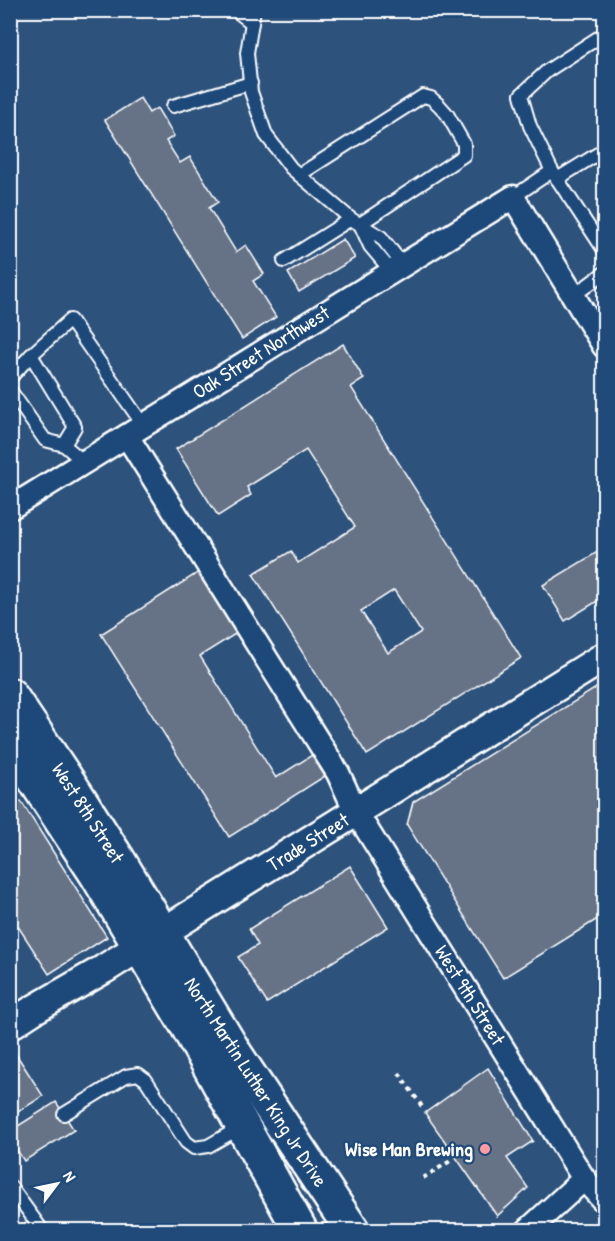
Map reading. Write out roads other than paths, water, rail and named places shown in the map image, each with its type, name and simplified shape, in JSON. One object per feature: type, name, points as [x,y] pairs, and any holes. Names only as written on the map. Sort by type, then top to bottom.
[{"type":"main road","name":"West 8th Street","points":[[10,695],[75,792],[151,940]]},
{"type":"main road","name":"West 8th Street","points":[[10,742],[67,827],[151,940]]},
{"type":"main road","name":"North Martin Luther King Jr Drive","points":[[151,940],[188,1027],[300,1230]]},
{"type":"main road","name":"North Martin Luther King Jr Drive","points":[[151,940],[236,1056],[352,1230]]},
{"type":"street","name":"Oak Street Northwest","points":[[10,508],[513,197]]},
{"type":"street","points":[[513,197],[604,346]]},
{"type":"street","name":"West 9th Street","points":[[136,431],[339,773],[356,812],[594,1189]]},
{"type":"street","name":"Trade Street","points":[[10,1025],[151,940],[604,657]]},
{"type":"street","points":[[528,1230],[594,1189]]},
{"type":"lane","points":[[235,10],[253,16],[247,53],[250,83],[266,135],[291,168],[356,221],[370,246],[398,268]]},
{"type":"lane","points":[[604,34],[547,71],[521,95],[530,126],[555,175],[604,250]]},
{"type":"lane","points":[[173,106],[250,83]]},
{"type":"lane","points":[[285,261],[464,155],[464,144],[440,105],[431,98],[423,96],[299,175]]},
{"type":"lane","points":[[513,197],[604,150]]},
{"type":"lane","points":[[573,296],[604,273]]},
{"type":"lane","points":[[10,378],[31,355],[70,320],[136,431]]},
{"type":"lane","points":[[31,355],[75,427],[64,445]]},
{"type":"lane","points":[[10,390],[45,440],[64,445],[84,462]]},
{"type":"lane","points":[[64,1114],[126,1076],[138,1074],[146,1080],[186,1142],[194,1148],[208,1146],[242,1126]]},
{"type":"lane","points":[[10,1186],[42,1230]]},
{"type":"railway","points":[[591,1230],[604,1217]]},
{"type":"place","name":"Wise Man Brewing","points":[[485,1149]]}]
